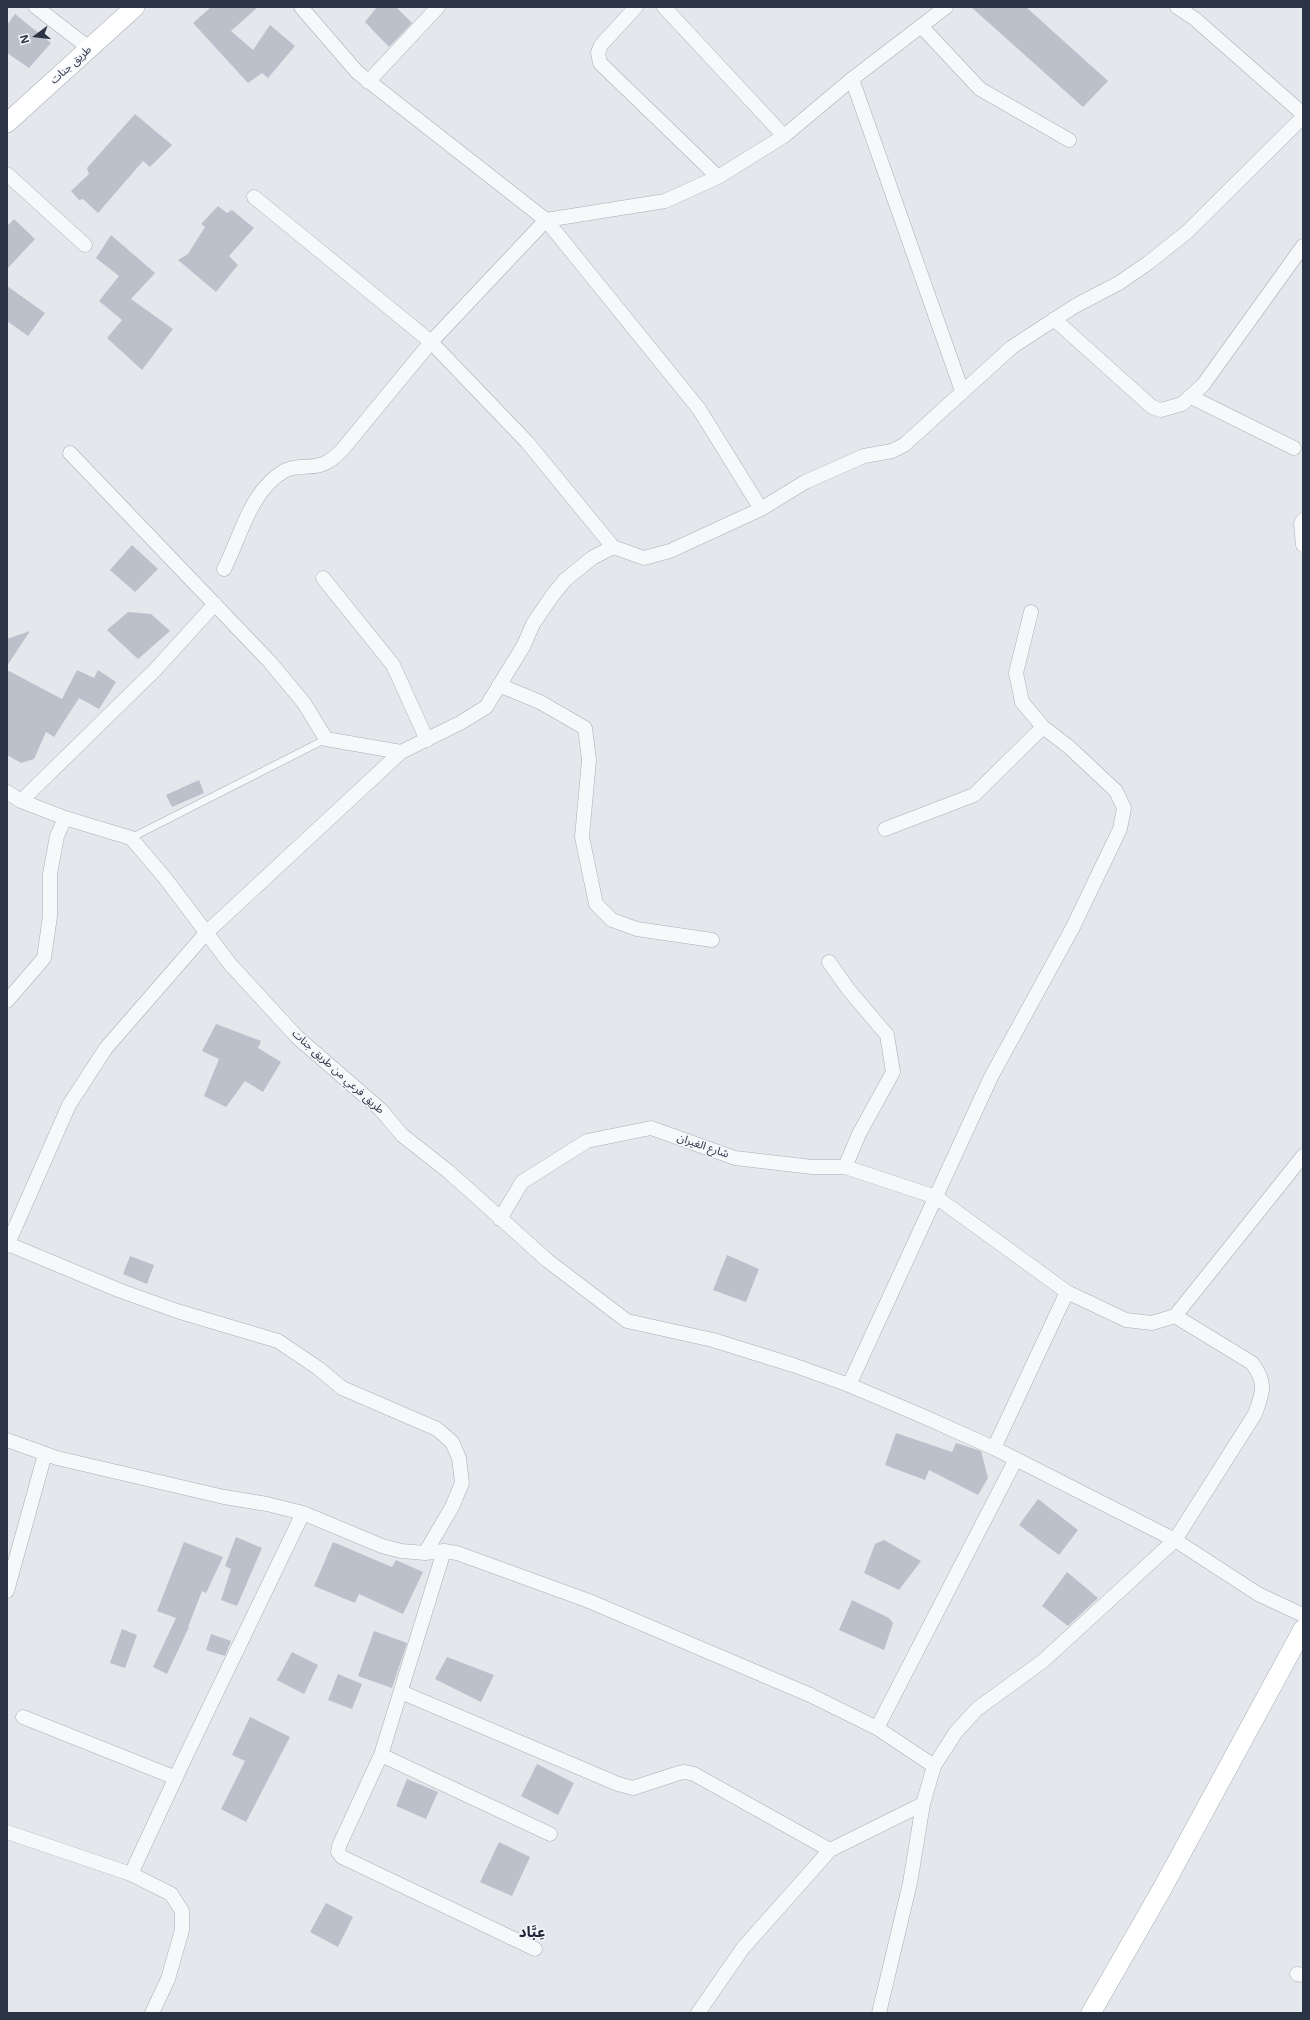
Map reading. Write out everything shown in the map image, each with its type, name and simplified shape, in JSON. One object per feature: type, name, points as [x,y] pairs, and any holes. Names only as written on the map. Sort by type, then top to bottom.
[{"type":"street","points":[[36,7],[89,48]]},
{"type":"street","name":"طريق جنات","points":[[7,123],[135,7]]},
{"type":"street","points":[[301,7],[357,72],[368,82],[546,220],[699,409],[761,509]]},
{"type":"street","points":[[368,82],[438,7]]},
{"type":"street","points":[[636,7],[601,46],[598,53],[600,64],[718,177]]},
{"type":"street","points":[[664,7],[784,136]]},
{"type":"street","points":[[224,569],[234,550],[255,499],[284,471],[298,467],[322,465],[334,458],[431,342],[546,220],[665,201],[718,177],[784,136],[852,79],[946,7]]},
{"type":"street","points":[[1177,7],[1195,20],[1303,114]]},
{"type":"street","points":[[921,26],[980,88],[1069,140]]},
{"type":"street","points":[[852,79],[962,391]]},
{"type":"street","points":[[254,197],[431,342],[527,442],[613,547],[644,558],[670,551],[761,509],[806,482],[864,456],[892,451],[904,445],[1012,346],[1054,319],[1119,283],[1187,232],[1303,117]]},
{"type":"street","points":[[7,174],[85,245]]},
{"type":"street","points":[[1054,319],[1152,407],[1161,410],[1169,409],[1182,404],[1203,385],[1303,246]]},
{"type":"street","points":[[1191,397],[1294,448]]},
{"type":"street","points":[[70,453],[269,661],[304,703],[326,739],[401,752]]},
{"type":"street","points":[[1303,520],[1301,524],[1303,545]]},
{"type":"street","points":[[425,1553],[452,1507],[462,1483],[459,1458],[452,1442],[441,1432],[342,1388],[318,1368],[278,1341],[163,1306],[121,1291],[8,1245],[69,1105],[106,1048],[206,933],[401,752],[427,740],[486,707],[524,645],[533,624],[564,580],[592,558],[613,547]]},
{"type":"street","points":[[323,578],[393,665],[427,740]]},
{"type":"street","points":[[21,801],[155,670],[215,604]]},
{"type":"street","points":[[849,1385],[991,1077],[1073,927],[1120,828],[1124,808],[1116,791],[1069,747],[1043,727],[1022,702],[1016,673],[1031,612]]},
{"type":"street","points":[[499,685],[540,702],[585,728],[589,760],[582,838],[596,904],[612,920],[637,929],[712,940]]},
{"type":"street","points":[[885,829],[974,795],[1043,727]]},
{"type":"street","points":[[7,792],[21,801],[65,818],[130,838]]},
{"type":"street","points":[[7,1001],[44,958],[50,916],[50,874],[57,836],[65,818]]},
{"type":"street","name":"طريق فرعي من طريق جنات","points":[[130,838],[165,878],[230,964],[297,1037],[376,1106],[402,1135],[449,1172],[500,1220],[548,1262],[627,1321],[713,1340],[849,1385],[994,1448],[1175,1540],[1258,1594],[1303,1615]]},
{"type":"street","points":[[829,962],[848,988],[887,1035],[893,1072],[859,1134],[845,1167]]},
{"type":"street","name":"شارع الغيران","points":[[500,1220],[522,1182],[587,1141],[651,1128],[735,1158],[812,1167],[845,1167],[936,1197],[1067,1292],[1126,1320],[1152,1322],[1175,1316]]},
{"type":"street","points":[[879,2013],[910,1883],[923,1804],[934,1766],[956,1732],[977,1709],[1049,1657],[1175,1540],[1256,1414],[1263,1391],[1261,1375],[1252,1363],[1175,1316],[1303,1156]]},
{"type":"street","points":[[994,1448],[1067,1292]]},
{"type":"street","points":[[7,1440],[45,1454],[224,1498],[267,1504],[303,1513],[382,1546],[401,1551],[425,1553],[444,1551],[457,1553],[589,1601],[810,1695],[877,1728],[934,1766]]},
{"type":"street","points":[[7,1591],[45,1454]]},
{"type":"street","points":[[877,1728],[1016,1459]]},
{"type":"street","points":[[131,1874],[303,1513]]},
{"type":"street","points":[[444,1551],[381,1755],[339,1846],[338,1852],[342,1857],[534,1949]]},
{"type":"street","points":[[1091,2013],[1162,1889],[1303,1629]]},
{"type":"street","points":[[401,1692],[618,1784],[633,1788],[679,1773],[686,1772],[694,1774],[830,1850]]},
{"type":"street","points":[[23,1717],[176,1778]]},
{"type":"street","points":[[381,1755],[550,1834]]},
{"type":"street","points":[[698,2013],[743,1948],[830,1850],[923,1804]]},
{"type":"street","points":[[7,1832],[131,1874],[171,1894],[182,1911],[182,1930],[168,1978],[152,2013]]},
{"type":"lane","points":[[130,838],[326,739]]},
{"type":"building","points":[[211,7],[258,7],[231,31],[253,50],[270,25],[295,46],[268,78],[262,73],[248,83],[193,23]]},
{"type":"building","points":[[377,7],[396,7],[412,23],[389,47],[365,22]]},
{"type":"building","points":[[971,7],[1026,7],[1108,81],[1083,107]]},
{"type":"building","points":[[15,14],[51,43],[29,68],[7,53],[7,25]]},
{"type":"building","points":[[135,114],[172,145],[150,167],[143,161],[98,213],[83,199],[79,200],[71,191],[89,174],[87,168]]},
{"type":"building","points":[[218,206],[227,213],[232,210],[254,228],[229,256],[238,265],[216,292],[178,260],[188,254],[205,227],[201,224]]},
{"type":"building","points":[[14,219],[35,239],[7,269],[7,226]]},
{"type":"building","points":[[111,235],[155,273],[131,299],[173,329],[142,370],[107,338],[122,320],[99,301],[119,276],[96,258]]},
{"type":"building","points":[[7,286],[45,313],[28,336],[7,321]]},
{"type":"building","points":[[132,545],[158,569],[135,592],[110,570]]},
{"type":"building","points":[[128,612],[151,614],[170,631],[138,659],[107,630]]},
{"type":"building","points":[[30,631],[7,666],[7,639]]},
{"type":"building","points":[[7,670],[62,699],[77,670],[94,678],[98,670],[116,682],[99,709],[79,698],[54,737],[46,732],[34,759],[21,763],[7,755]]},
{"type":"building","points":[[199,780],[204,793],[172,807],[166,795]]},
{"type":"building","points":[[216,1024],[261,1041],[258,1048],[281,1062],[263,1092],[245,1081],[226,1107],[204,1096],[219,1059],[202,1051]]},
{"type":"building","points":[[727,1255],[759,1269],[746,1302],[713,1290]]},
{"type":"building","points":[[130,1256],[154,1265],[147,1284],[123,1274]]},
{"type":"building","points":[[896,1433],[952,1452],[956,1443],[981,1451],[988,1478],[978,1495],[929,1470],[925,1480],[885,1465]]},
{"type":"building","points":[[1038,1499],[1078,1530],[1059,1555],[1019,1525]]},
{"type":"building","points":[[236,1537],[262,1548],[237,1606],[221,1600],[231,1569],[225,1566]]},
{"type":"building","points":[[884,1540],[921,1561],[899,1590],[864,1573],[875,1544]]},
{"type":"building","points":[[184,1542],[223,1557],[206,1593],[202,1591],[189,1627],[167,1674],[153,1667],[176,1618],[157,1611]]},
{"type":"building","points":[[333,1542],[392,1567],[396,1560],[423,1572],[403,1614],[359,1594],[355,1603],[314,1586]]},
{"type":"building","points":[[1067,1572],[1098,1598],[1068,1626],[1042,1606]]},
{"type":"building","points":[[852,1600],[889,1618],[893,1623],[884,1650],[839,1630]]},
{"type":"building","points":[[122,1629],[137,1635],[125,1668],[110,1663]]},
{"type":"building","points":[[374,1631],[407,1643],[392,1688],[358,1676]]},
{"type":"building","points":[[211,1634],[231,1641],[225,1656],[206,1650]]},
{"type":"building","points":[[292,1652],[318,1665],[304,1694],[277,1680]]},
{"type":"building","points":[[447,1657],[494,1675],[481,1702],[435,1679]]},
{"type":"building","points":[[338,1674],[362,1684],[352,1709],[328,1700]]},
{"type":"building","points":[[250,1717],[290,1737],[246,1822],[221,1809],[245,1761],[232,1755]]},
{"type":"building","points":[[537,1764],[574,1783],[558,1815],[521,1796]]},
{"type":"building","points":[[407,1779],[438,1792],[426,1819],[396,1806]]},
{"type":"building","points":[[499,1842],[530,1857],[512,1896],[480,1882]]},
{"type":"building","points":[[326,1903],[353,1917],[338,1947],[310,1932]]},
{"type":"district","name":"عِبَّاد","points":[[532,1933]]}]
